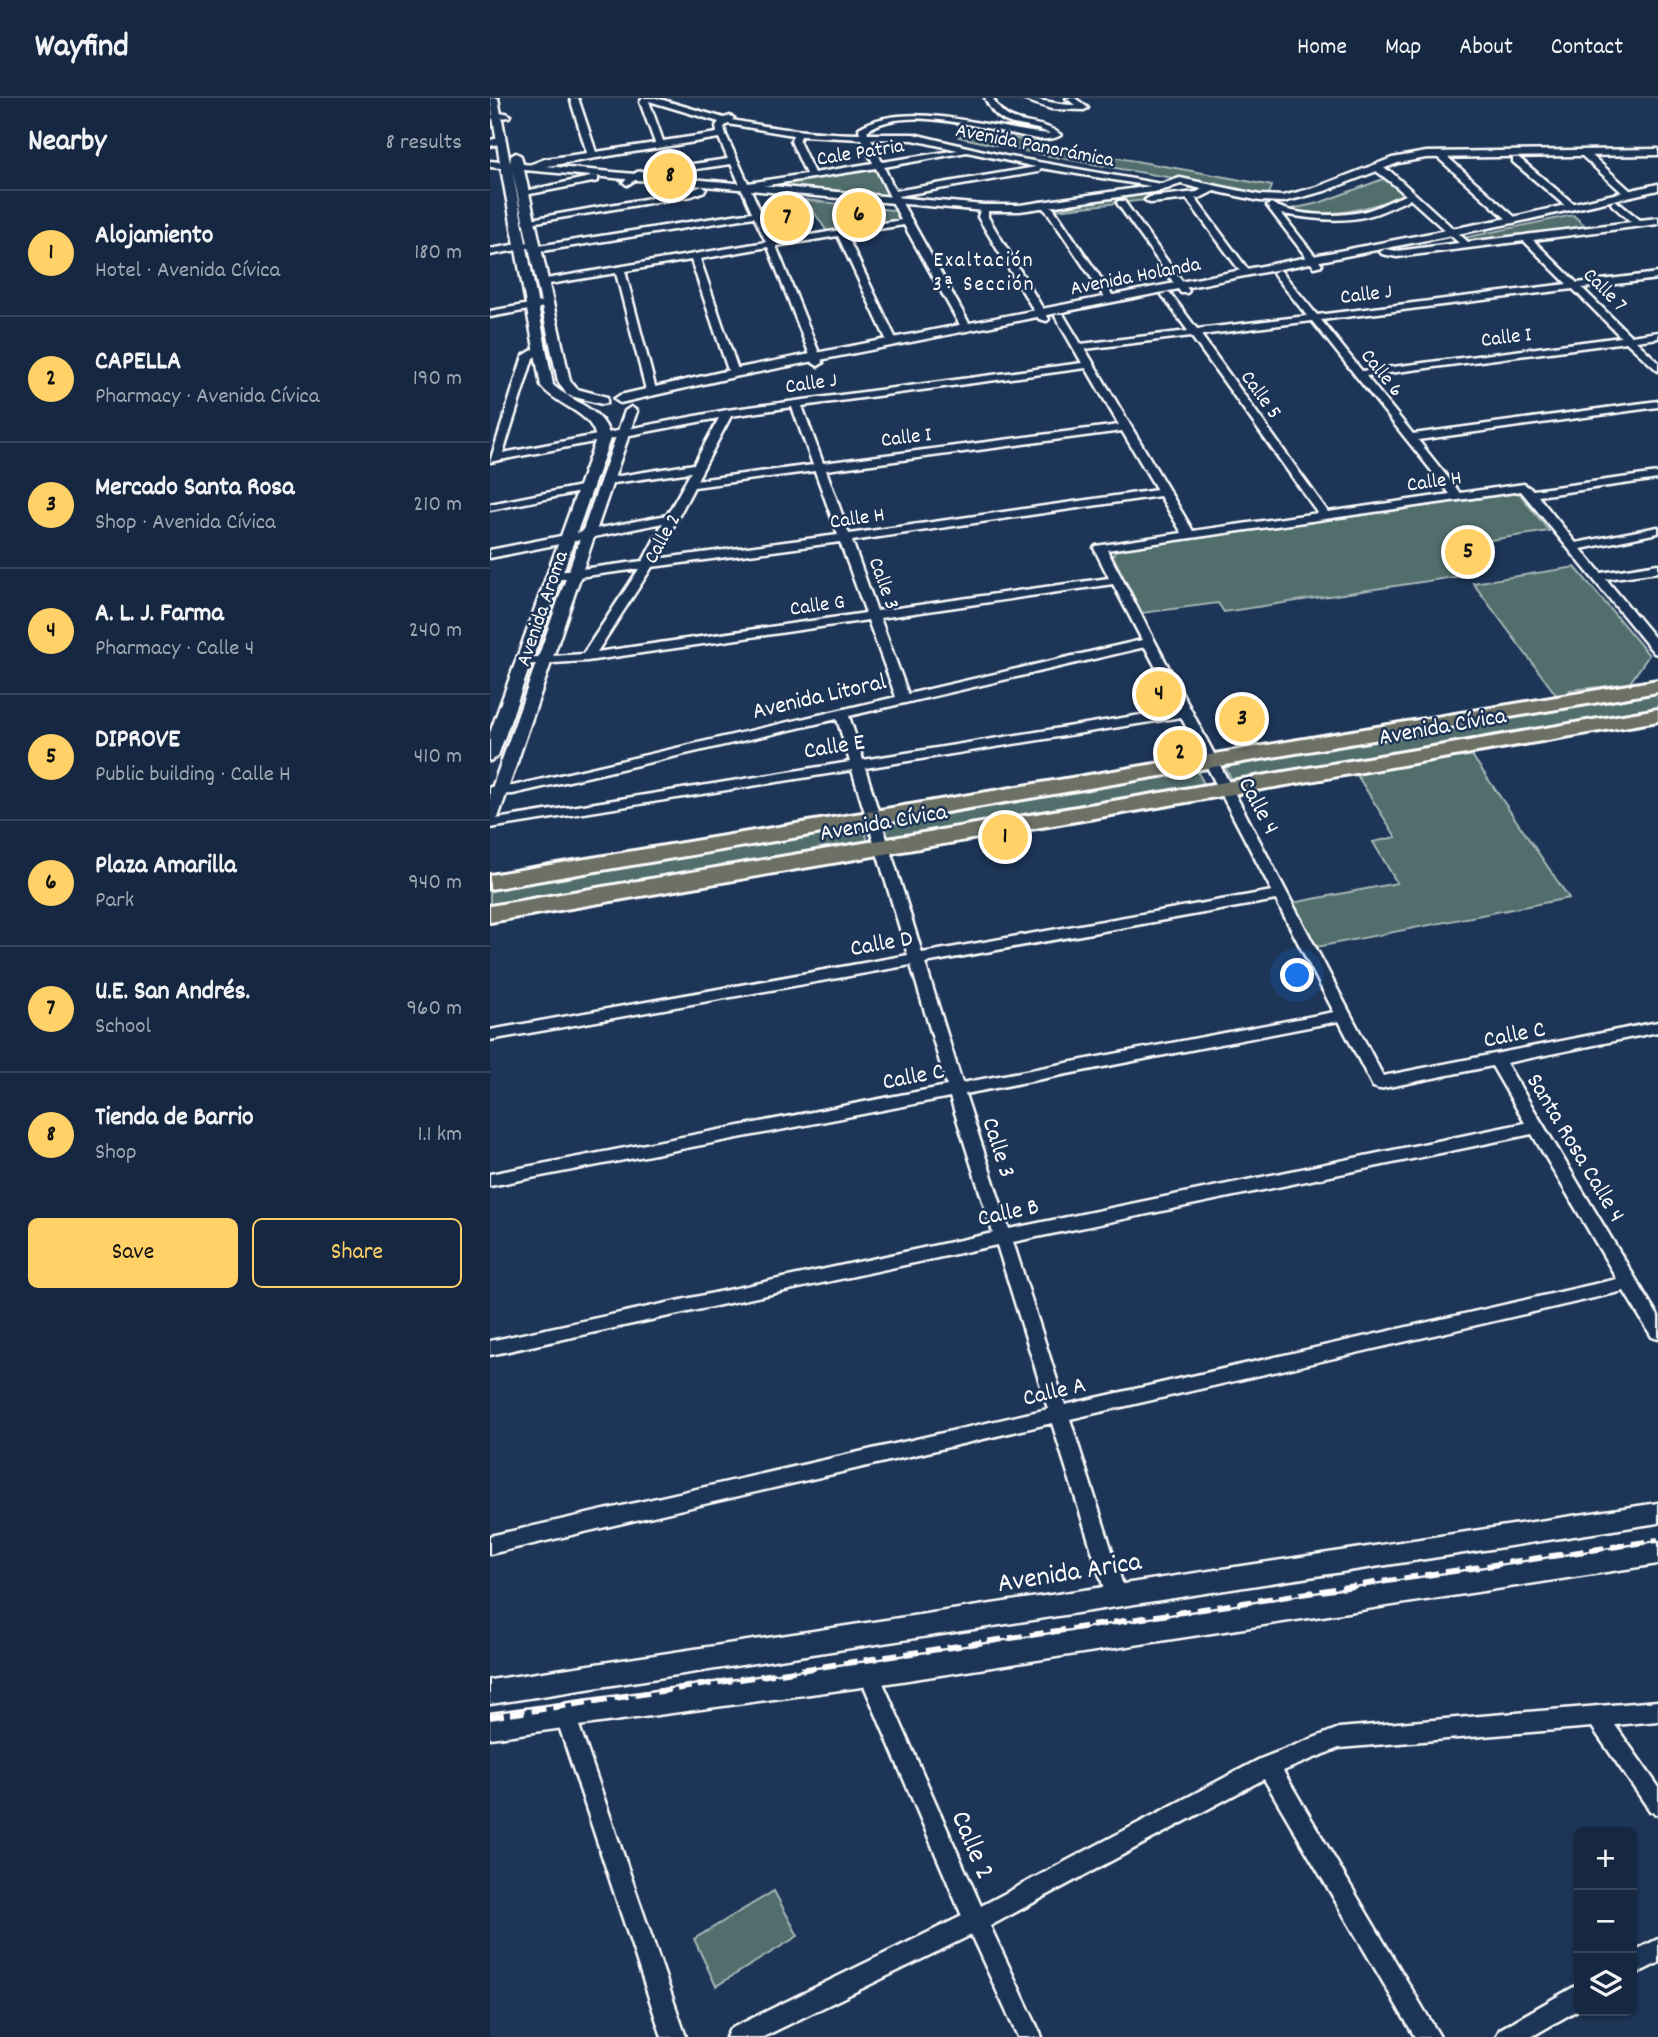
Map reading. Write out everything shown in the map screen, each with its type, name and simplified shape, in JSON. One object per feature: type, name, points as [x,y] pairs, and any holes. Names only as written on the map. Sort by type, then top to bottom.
[{"type":"main road","name":"Avenida Cívica","points":[[490,882],[1658,687]]},
{"type":"main road","name":"Avenida Cívica","points":[[490,914],[1658,715]]},
{"type":"street","points":[[492,98],[497,117],[524,168],[530,220],[565,385],[578,395],[601,400]]},
{"type":"street","points":[[506,98],[497,117],[495,142],[505,168],[547,386],[552,393],[589,415],[602,431],[603,439]]},
{"type":"street","points":[[574,98],[592,154]]},
{"type":"street","points":[[648,98],[644,102],[660,144]]},
{"type":"street","name":"Avenida Panorámica","points":[[648,98],[692,114],[815,129],[913,137],[1043,166],[1174,183]]},
{"type":"street","name":"Avenida Panorámica","points":[[669,98],[729,119],[798,134],[916,131],[1174,183]]},
{"type":"street","points":[[966,327],[896,200],[863,133],[866,124],[879,119],[914,117],[1037,136],[1057,135],[1003,117],[993,110],[989,98]]},
{"type":"street","points":[[1023,98],[1051,107],[1084,108],[1070,98]]},
{"type":"street","points":[[1095,98],[1105,98]]},
{"type":"street","points":[[729,119],[720,126],[722,135],[771,244],[816,361]]},
{"type":"street","points":[[798,134],[795,141],[811,176]]},
{"type":"street","points":[[524,168],[592,154],[722,135]]},
{"type":"street","name":"Cale Patria","points":[[745,189],[968,151],[980,146]]},
{"type":"street","points":[[1443,158],[1516,160],[1658,152]]},
{"type":"street","points":[[1586,156],[1629,194]]},
{"type":"street","points":[[1272,205],[1321,199],[1381,170],[1443,158],[1658,157]]},
{"type":"street","points":[[1443,158],[1513,220]]},
{"type":"street","points":[[525,192],[595,179],[631,178],[732,160]]},
{"type":"street","points":[[1516,160],[1572,207]]},
{"type":"street","points":[[490,163],[505,168]]},
{"type":"street","points":[[896,200],[1043,166]]},
{"type":"street","points":[[524,168],[595,179]]},
{"type":"street","points":[[490,170],[524,168],[896,200],[1008,216],[1174,183],[1314,216],[1376,211],[1411,196]]},
{"type":"street","points":[[1381,170],[1458,238],[1527,238],[1658,221]]},
{"type":"street","points":[[631,178],[702,189],[745,189]]},
{"type":"street","name":"Avenida Holanda","points":[[601,400],[620,399],[734,373],[816,361],[892,341],[966,327],[1060,316],[1167,295],[1246,273],[1458,238],[1513,220],[1658,187]]},
{"type":"street","points":[[530,220],[692,193],[702,189]]},
{"type":"street","points":[[1047,208],[1189,196],[1208,191]]},
{"type":"street","name":"Avenida Holanda","points":[[589,415],[612,420],[632,408],[648,393],[1042,316],[1110,299],[1278,273],[1314,262],[1458,238],[1658,193]]},
{"type":"street","points":[[1189,196],[1246,273]]},
{"type":"street","points":[[1121,203],[1182,289]]},
{"type":"street","points":[[1615,203],[1639,224]]},
{"type":"street","points":[[1272,205],[1314,262]]},
{"type":"street","points":[[1047,208],[1110,299]]},
{"type":"street","points":[[983,211],[1042,316]]},
{"type":"street","points":[[490,252],[757,214]]},
{"type":"street","points":[[543,282],[909,221]]},
{"type":"street","points":[[841,233],[892,341]]},
{"type":"street","name":"Calle 7","points":[[1527,238],[1658,368]]},
{"type":"street","points":[[694,256],[734,373]]},
{"type":"street","points":[[621,269],[648,393]]},
{"type":"street","name":"Calle 6","points":[[1278,273],[1457,496]]},
{"type":"street","name":"Calle J","points":[[1078,348],[1658,276]]},
{"type":"street","name":"Calle 5","points":[[1167,295],[1325,515]]},
{"type":"street","points":[[490,314],[547,304]]},
{"type":"street","points":[[1060,316],[1189,535]]},
{"type":"street","name":"Calle I","points":[[1359,374],[1658,335]]},
{"type":"street","points":[[493,459],[528,356],[540,350]]},
{"type":"street","name":"Calle J","points":[[493,459],[727,413],[1089,365]]},
{"type":"street","points":[[620,399],[632,408]]},
{"type":"street","points":[[589,415],[589,407],[601,400]]},
{"type":"street","name":"Calle 3","points":[[796,403],[903,699]]},
{"type":"street","name":"Calle H","points":[[1411,438],[1658,404]]},
{"type":"street","name":"Avenida Aroma","points":[[490,818],[495,791],[544,663],[632,408]]},
{"type":"street","name":"Calle 2","points":[[587,657],[646,565],[692,484],[727,413]]},
{"type":"street","name":"Calle I","points":[[692,484],[1125,427]]},
{"type":"street","name":"Avenida Aroma","points":[[490,756],[603,439]]},
{"type":"street","points":[[607,481],[699,467]]},
{"type":"street","points":[[1527,490],[1658,476]]},
{"type":"street","points":[[490,507],[586,488]]},
{"type":"street","points":[[1527,490],[1658,650]]},
{"type":"street","name":"Calle H","points":[[1100,548],[1457,496],[1527,490]]},
{"type":"street","name":"Calle H","points":[[555,576],[1164,492]]},
{"type":"street","points":[[490,554],[672,518]]},
{"type":"street","points":[[1572,547],[1658,530]]},
{"type":"street","name":"Calle 4","points":[[1100,548],[1379,1083]]},
{"type":"street","points":[[1598,577],[1658,568]]},
{"type":"street","name":"Calle G","points":[[523,663],[587,657],[1117,580]]},
{"type":"street","points":[[1644,634],[1658,632]]},
{"type":"street","name":"Avenida Litoral","points":[[495,791],[513,790],[1149,642]]},
{"type":"street","name":"Calle E","points":[[490,824],[1186,712]]},
{"type":"street","name":"Calle 3","points":[[842,713],[956,1090],[1116,1595]]},
{"type":"street","name":"Calle D","points":[[490,1035],[1280,894]]},
{"type":"street","name":"Calle C","points":[[490,1180],[1344,1015]]},
{"type":"street","name":"Calle C","points":[[1379,1083],[1658,1027]]},
{"type":"street","name":"Santa Rosa Calle 4","points":[[1496,1060],[1658,1332]]},
{"type":"street","name":"Calle B","points":[[490,1348],[1004,1237],[1536,1127]]},
{"type":"street","name":"Calle A","points":[[490,1545],[1629,1283]]},
{"type":"street","name":"Avenida Arica","points":[[490,1692],[1658,1513]]},
{"type":"street","points":[[490,1726],[869,1674],[1658,1553]]},
{"type":"street","name":"Calle 2","points":[[869,1674],[976,1921],[1030,2037]]},
{"type":"street","points":[[738,2037],[976,1921],[1268,1766],[1339,1738],[1658,1711]]},
{"type":"street","points":[[565,1714],[674,2037]]},
{"type":"street","points":[[1597,1716],[1658,1804]]},
{"type":"street","points":[[1268,1766],[1428,2037]]},
{"type":"street","points":[[1637,1962],[1658,1950]]},
{"type":"street","points":[[1508,2037],[1574,1999]]},
{"type":"green space","points":[[971,129],[1272,186],[1268,196],[959,137]]},
{"type":"green space","points":[[877,169],[891,197],[774,186],[776,184]]},
{"type":"green space","points":[[1386,178],[1406,194],[1361,209],[1333,213],[1286,210],[1319,203]]},
{"type":"green space","points":[[1160,192],[1183,196],[1055,210],[1052,208]]},
{"type":"green space","points":[[806,200],[900,211],[904,219],[828,233]]},
{"type":"green space","points":[[1573,215],[1588,228],[1469,243],[1463,238]]},
{"type":"green space","points":[[1519,493],[1549,531],[1445,547],[1467,575],[1224,612],[1218,603],[1142,613],[1113,556],[1115,550]]},
{"type":"green space","points":[[1575,567],[1649,655],[1629,684],[1570,690],[1565,696],[1557,696],[1473,583]]},
{"type":"green space","points":[[1658,693],[1658,711],[1234,783],[1224,766]]},
{"type":"green space","points":[[1471,754],[1569,898],[1317,947],[1292,903],[1397,883],[1373,842],[1396,837],[1355,772]]},
{"type":"green space","points":[[1197,771],[1206,787],[889,842],[883,824]]},
{"type":"green space","points":[[864,827],[869,846],[490,909],[490,888]]},
{"type":"green space","points":[[774,1891],[798,1936],[716,1986],[694,1939]]},
{"type":"railway","points":[[490,1717],[1658,1540]]},
{"type":"place","name":"Tienda de Barrio","points":[[670,176]]},
{"type":"place","name":"Plaza Amarilla","points":[[859,215]]},
{"type":"place","name":"U.E. San Andrés.","points":[[787,218]]},
{"type":"place","name":"DIPROVE","points":[[1468,552]]},
{"type":"place","name":"A. L. J. Farma","points":[[1159,694]]},
{"type":"place","name":"Mercado Santa Rosa","points":[[1242,719]]},
{"type":"place","name":"CAPELLA","points":[[1180,753]]},
{"type":"place","name":"Alojamiento","points":[[1005,837]]},
{"type":"district","name":"Exaltación 3ª Sección","points":[[984,271]]}]
